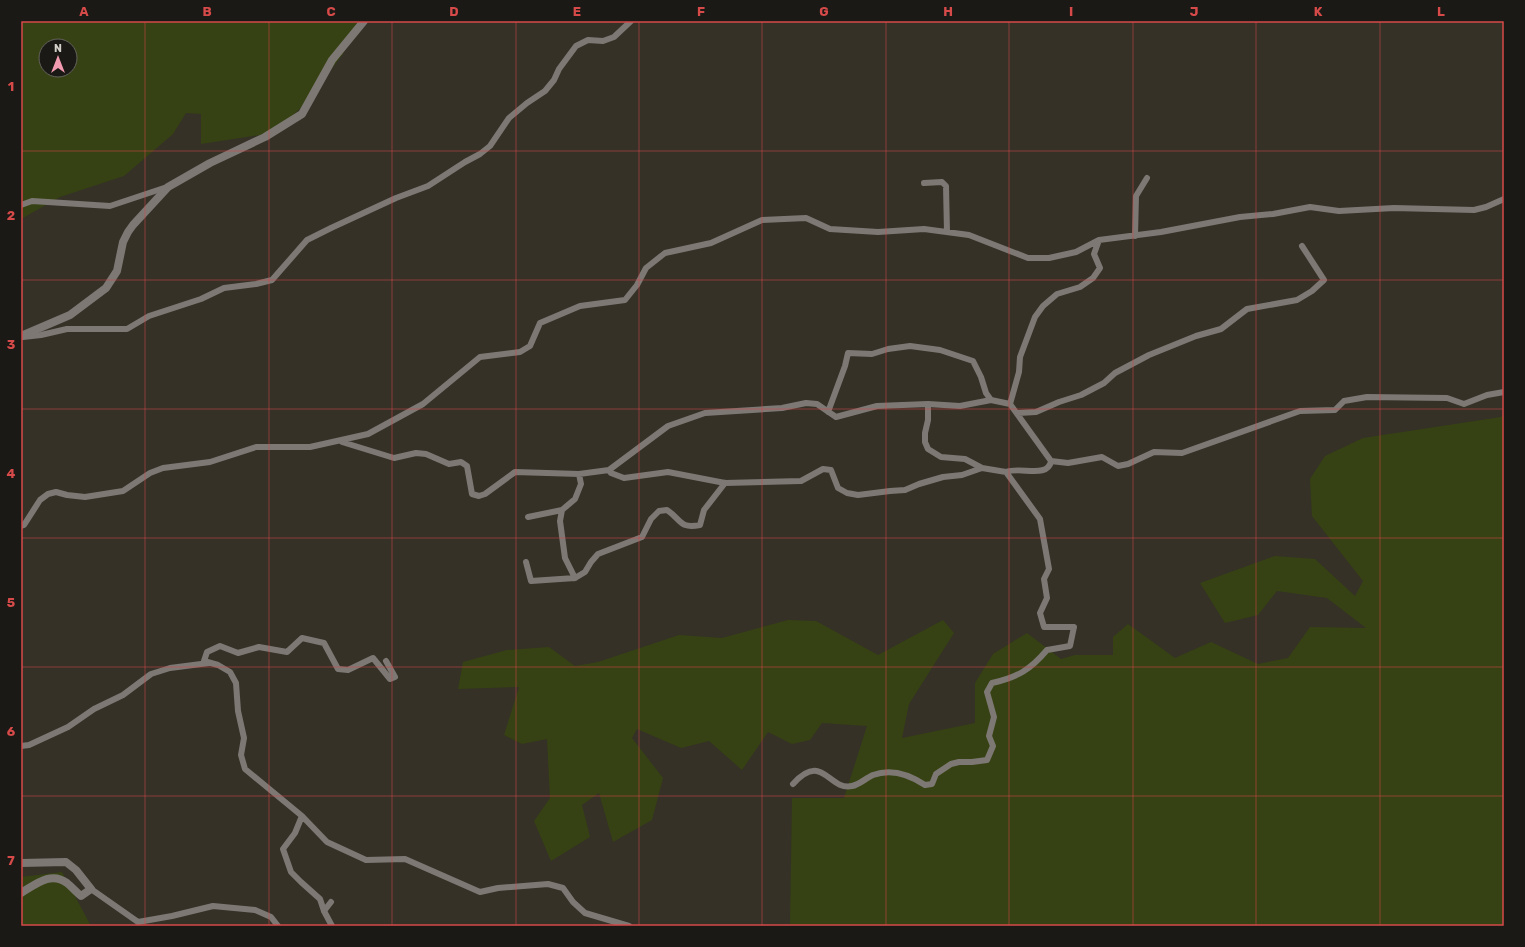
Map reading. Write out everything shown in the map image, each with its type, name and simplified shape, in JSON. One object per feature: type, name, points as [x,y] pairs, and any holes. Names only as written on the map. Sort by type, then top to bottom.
[{"type":"street","points":[[21,205],[32,201],[110,206],[168,187],[210,163],[265,137],[302,114],[332,60],[364,21]]},
{"type":"street","points":[[21,337],[41,335],[67,329],[127,329],[149,316],[201,299],[224,288],[256,284],[272,280],[307,240],[396,198],[428,186],[480,154],[490,146],[509,118],[545,91],[576,46],[588,40],[602,42],[614,37],[627,27],[631,21]]},
{"type":"street","points":[[1135,236],[1136,196],[1147,178]]},
{"type":"street","points":[[924,183],[942,182],[946,186],[947,232]]},
{"type":"street","points":[[21,337],[70,315],[106,288],[117,271],[123,242],[128,232],[168,187]]},
{"type":"street","points":[[21,526],[24,525],[40,500],[48,494],[56,492],[84,497],[123,491],[150,473],[162,468],[210,462],[256,447],[310,447],[368,434],[423,404],[480,357],[520,352],[530,346],[540,323],[580,306],[625,300],[637,285],[646,268],[665,253],[711,243],[762,220],[806,218],[830,229],[878,232],[924,230],[947,232],[969,235],[1028,258],[1049,258],[1076,252],[1099,240],[1135,236],[1240,217],[1273,214],[1310,207],[1339,211],[1394,208],[1474,210],[1504,199]]},
{"type":"street","points":[[1010,404],[1019,372],[1020,357],[1035,317],[1043,306],[1057,294],[1080,287],[1093,278],[1100,268],[1094,254],[1099,240]]},
{"type":"street","points":[[1018,413],[1036,412],[1059,402],[1081,395],[1104,383],[1115,373],[1149,356],[1196,336],[1221,329],[1247,309],[1297,300],[1312,291],[1324,280],[1302,246]]},
{"type":"street","points":[[828,412],[845,366],[848,353],[872,354],[888,349],[910,346],[940,350],[973,361],[982,377],[986,393],[991,400]]},
{"type":"street","points":[[340,441],[394,458],[416,453],[426,454],[449,464],[461,462],[467,466],[472,494],[479,496],[485,494],[515,472],[579,474],[609,470],[668,426],[705,413],[782,408],[806,403],[817,404],[836,417],[877,406],[928,404],[960,406],[991,400],[1010,404],[1018,413],[1021,420],[1051,461],[1068,463],[1102,457],[1118,466],[1128,464],[1154,452],[1182,453],[1300,411],[1335,410],[1344,401],[1367,397],[1447,398],[1464,404],[1487,395],[1504,392]]},
{"type":"street","points":[[928,404],[928,420],[925,433],[925,442],[928,449],[941,457],[966,459],[982,468],[1006,472],[1013,469],[1037,472],[1044,470],[1051,461]]},
{"type":"street","points":[[609,470],[612,473],[624,478],[668,472],[725,483],[801,481],[823,469],[831,470],[838,488],[847,493],[858,495],[905,490],[943,477],[962,474],[982,468]]},
{"type":"street","points":[[793,784],[802,774],[814,771],[823,773],[842,786],[852,786],[874,774],[898,772],[913,777],[925,786],[932,784],[936,774],[951,764],[988,760],[993,746],[989,736],[994,717],[988,692],[992,682],[1010,679],[1023,672],[1037,662],[1047,650],[1070,646],[1074,627],[1044,627],[1040,613],[1047,598],[1044,579],[1049,569],[1040,518],[1006,472]]},
{"type":"street","points":[[528,517],[562,510],[575,499],[581,484],[579,474]]},
{"type":"street","points":[[526,562],[531,581],[575,578],[585,572],[590,562],[598,554],[642,537],[651,520],[659,511],[667,510],[688,527],[700,525],[704,510],[725,483]]},
{"type":"street","points":[[562,510],[560,521],[565,558],[575,578]]},
{"type":"street","points":[[386,661],[395,677],[390,679],[373,658],[348,670],[338,668],[324,643],[302,638],[287,652],[260,647],[238,653],[220,646],[207,652],[204,660],[218,665],[230,672],[236,684],[238,711],[244,738],[241,755],[245,769],[302,816],[327,842],[366,860],[405,859],[480,892],[498,888],[548,884],[563,888],[573,902],[585,913],[629,926]]},
{"type":"street","points":[[21,746],[29,745],[68,727],[94,709],[123,695],[151,674],[190,665],[210,663]]},
{"type":"street","points":[[302,816],[295,833],[284,849],[291,872],[320,900],[332,926]]},
{"type":"street","points":[[21,863],[66,862],[76,870],[91,889],[138,922],[172,916],[213,906],[255,910],[271,917],[278,926]]},
{"type":"street","points":[[21,893],[50,877],[57,878],[66,883],[81,896],[86,894],[91,889]]},
{"type":"street","points":[[324,911],[331,902]]},
{"type":"green space","points":[[21,21],[358,21],[343,54],[304,105],[273,133],[201,144],[201,114],[186,113],[173,134],[124,176],[60,197],[21,219]]},
{"type":"green space","points":[[1504,412],[1504,926],[790,926],[792,798],[844,798],[867,726],[822,723],[810,740],[792,744],[768,732],[742,770],[709,741],[681,748],[637,729],[632,738],[663,778],[652,820],[613,842],[599,793],[582,805],[590,837],[551,861],[534,821],[550,798],[547,739],[522,744],[504,735],[519,687],[458,689],[463,662],[507,650],[549,647],[575,666],[598,662],[679,635],[722,638],[788,620],[816,621],[878,655],[943,620],[954,633],[909,704],[902,738],[975,723],[975,683],[993,654],[1027,633],[1061,659],[1075,655],[1113,655],[1113,637],[1128,624],[1175,658],[1211,642],[1258,664],[1288,658],[1310,627],[1366,628],[1327,598],[1277,591],[1258,615],[1225,623],[1200,583],[1275,556],[1315,559],[1355,596],[1363,581],[1312,516],[1310,479],[1325,456],[1363,438],[1501,417]]},
{"type":"green space","points":[[62,872],[91,926],[21,926],[21,877]]}]
